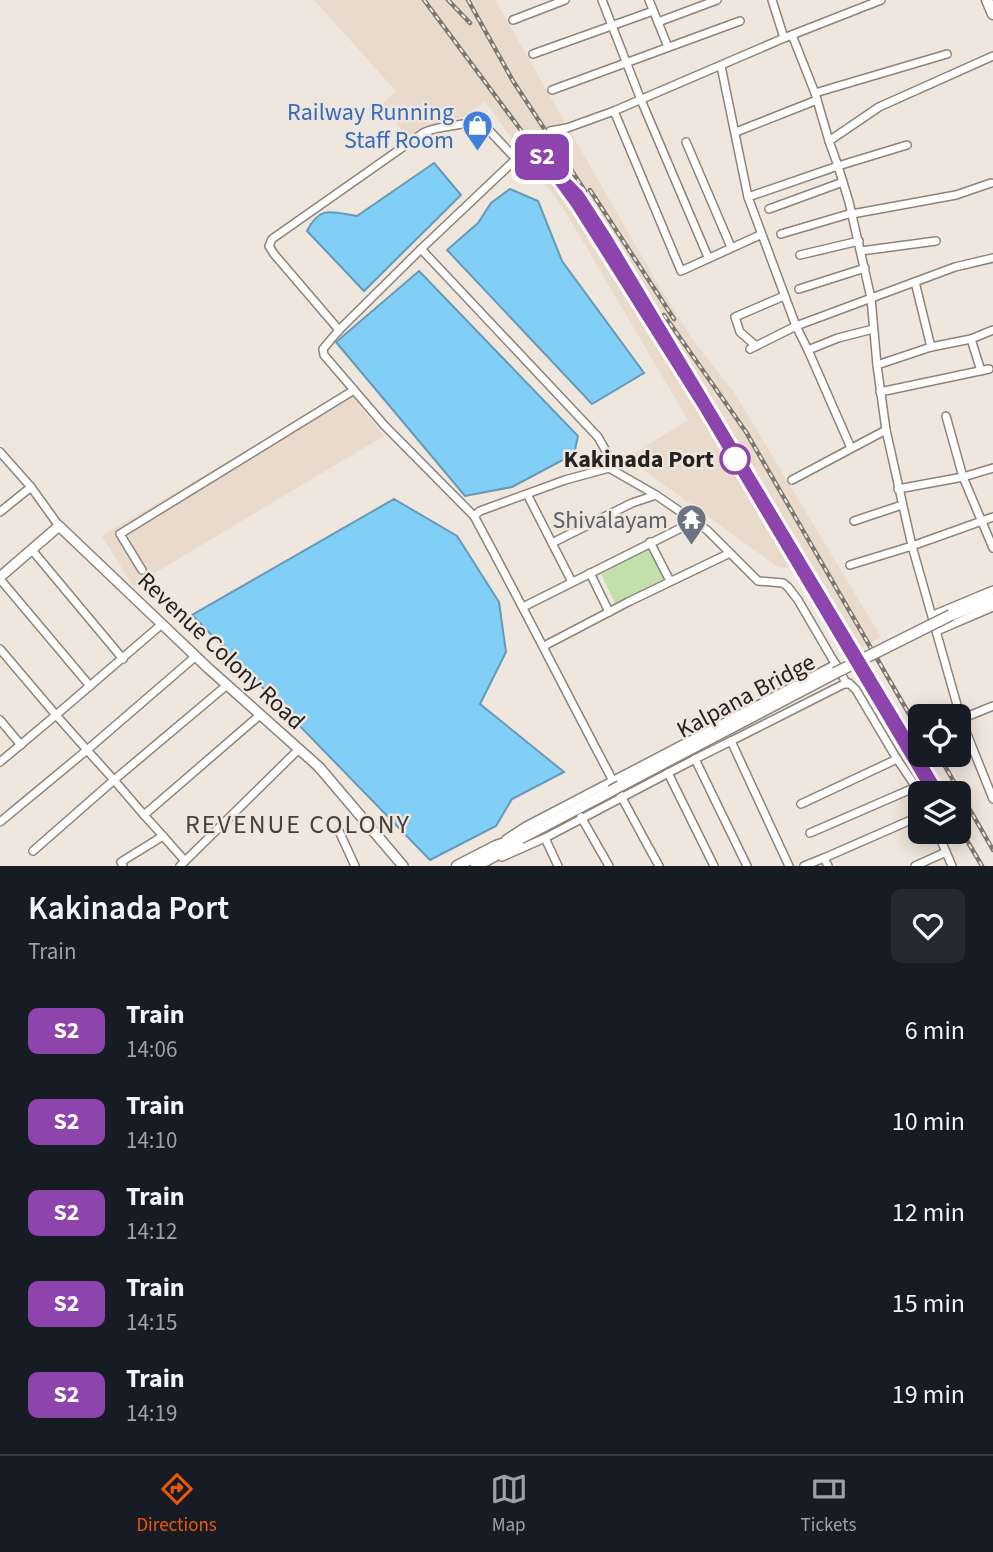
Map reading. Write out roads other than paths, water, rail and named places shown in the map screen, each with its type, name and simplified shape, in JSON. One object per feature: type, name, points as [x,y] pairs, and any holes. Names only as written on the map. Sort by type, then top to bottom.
[{"type":"main road","points":[[987,0],[993,14]]},
{"type":"main road","name":"Kalpana Bridge","points":[[523,837],[836,669],[951,615],[993,599]]},
{"type":"main road","points":[[457,866],[496,846],[523,837]]},
{"type":"main road","points":[[475,866],[497,857],[515,846],[523,837]]},
{"type":"street","points":[[602,0],[708,257]]},
{"type":"street","points":[[649,0],[668,47]]},
{"type":"street","points":[[658,22],[717,0]]},
{"type":"street","points":[[772,0],[816,97],[852,214],[871,298],[880,392],[898,489],[957,704]]},
{"type":"street","points":[[659,866],[474,516],[384,425],[324,355],[323,349],[421,249],[516,159],[550,131],[567,128],[614,111],[788,36],[881,0]]},
{"type":"street","points":[[513,20],[560,1]]},
{"type":"street","points":[[533,54],[653,11]]},
{"type":"street","points":[[552,90],[740,21]]},
{"type":"street","points":[[736,132],[816,97],[947,54]]},
{"type":"street","points":[[829,141],[879,107],[993,55]]},
{"type":"street","points":[[721,66],[748,197],[760,234],[796,326],[851,448]]},
{"type":"street","points":[[614,111],[681,271],[760,234]]},
{"type":"street","points":[[339,330],[274,254],[269,246],[272,239],[434,128],[460,126],[475,121],[483,124],[516,159]]},
{"type":"street","points":[[686,142],[732,247]]},
{"type":"street","points":[[748,197],[907,145]]},
{"type":"street","points":[[769,209],[843,182]]},
{"type":"street","points":[[780,234],[852,214],[956,195],[991,183]]},
{"type":"street","points":[[800,255],[859,241]]},
{"type":"street","points":[[861,251],[936,241]]},
{"type":"street","points":[[421,249],[598,437],[607,453],[609,468]]},
{"type":"street","points":[[784,296],[735,317],[740,332],[753,347],[796,326],[871,298],[955,267],[993,258]]},
{"type":"street","points":[[799,289],[865,268]]},
{"type":"street","points":[[915,282],[931,347]]},
{"type":"street","points":[[808,350],[838,338],[873,329]]},
{"type":"street","points":[[877,365],[931,347],[971,339],[991,330],[993,341]]},
{"type":"street","points":[[880,392],[985,370],[971,339]]},
{"type":"street","points":[[142,570],[120,534],[354,390]]},
{"type":"street","points":[[946,416],[963,477],[993,548]]},
{"type":"street","points":[[792,480],[886,430]]},
{"type":"street","points":[[0,452],[31,487],[59,527],[0,578],[90,686]]},
{"type":"street","points":[[474,516],[480,511],[565,480],[609,468],[656,495],[695,521],[758,580],[783,583],[788,587],[836,669],[847,684],[853,686],[912,781]]},
{"type":"street","points":[[898,489],[963,477],[993,468]]},
{"type":"street","points":[[0,512],[31,487]]},
{"type":"street","points":[[527,494],[572,582]]},
{"type":"street","points":[[552,543],[632,503],[656,495]]},
{"type":"street","points":[[854,521],[902,506]]},
{"type":"street","points":[[850,565],[993,517]]},
{"type":"street","points":[[523,607],[695,521]]},
{"type":"street","name":"Revenue Colony Road","points":[[59,527],[319,768],[403,866]]},
{"type":"street","points":[[650,542],[670,581]]},
{"type":"street","points":[[32,550],[124,659]]},
{"type":"street","points":[[544,646],[730,553]]},
{"type":"street","points":[[590,573],[609,612]]},
{"type":"street","points":[[933,615],[993,590]]},
{"type":"street","points":[[937,631],[993,607]]},
{"type":"street","points":[[0,762],[162,624]]},
{"type":"street","points":[[0,649],[163,835],[183,864],[299,749]]},
{"type":"street","points":[[0,822],[196,656]]},
{"type":"street","points":[[506,866],[497,857],[545,838],[581,817],[847,684]]},
{"type":"street","points":[[33,851],[227,685]]},
{"type":"street","points":[[971,715],[993,706]]},
{"type":"street","points":[[144,815],[260,715]]},
{"type":"street","points":[[0,720],[21,745]]},
{"type":"street","points":[[731,741],[789,866]]},
{"type":"street","points":[[971,744],[992,795]]},
{"type":"street","points":[[695,759],[745,866]]},
{"type":"street","points":[[801,803],[897,759]]},
{"type":"street","points":[[668,773],[714,866]]},
{"type":"street","points":[[496,846],[526,826],[615,786]]},
{"type":"street","points":[[810,832],[908,790]]},
{"type":"street","points":[[581,817],[609,866]]},
{"type":"street","points":[[804,866],[908,821]]},
{"type":"street","points":[[339,831],[355,866]]},
{"type":"street","points":[[120,865],[163,835]]},
{"type":"street","points":[[545,838],[558,866]]},
{"type":"street","points":[[943,844],[952,866]]},
{"type":"street","points":[[915,866],[946,852]]},
{"type":"street","points":[[824,858],[828,866]]},
{"type":"water","points":[[434,163],[461,195],[364,291],[307,231],[317,217],[328,212],[357,216]]},
{"type":"water","points":[[510,189],[538,201],[562,261],[644,373],[592,404],[447,250],[478,223],[491,203]]},
{"type":"water","points":[[419,271],[578,436],[574,454],[512,487],[465,496],[336,342]]},
{"type":"water","points":[[394,499],[457,536],[499,602],[506,652],[480,704],[564,772],[512,799],[496,826],[430,860],[192,615]]},
{"type":"railway","points":[[424,0],[532,145],[579,195],[708,404],[932,781]]},
{"type":"railway","points":[[448,0],[470,23]]},
{"type":"railway","points":[[468,0],[513,81],[585,191]]},
{"type":"railway","points":[[590,190],[674,319]]},
{"type":"railway","points":[[664,315],[746,432],[908,712]]},
{"type":"railway","points":[[945,767],[993,850]]},
{"type":"railway","points":[[969,844],[982,866]]},
{"type":"train","name":"S2","points":[[926,781],[702,404],[568,191],[541,156],[579,195],[608,240],[932,781]]},
{"type":"place","name":"Railway Running Staff Room","points":[[477,153]]},
{"type":"place","name":"Kakinada Port","points":[[735,459]]},
{"type":"place","name":"Shivalayam","points":[[691,547]]},
{"type":"district","name":"REVENUE COLONY","points":[[298,824]]}]
